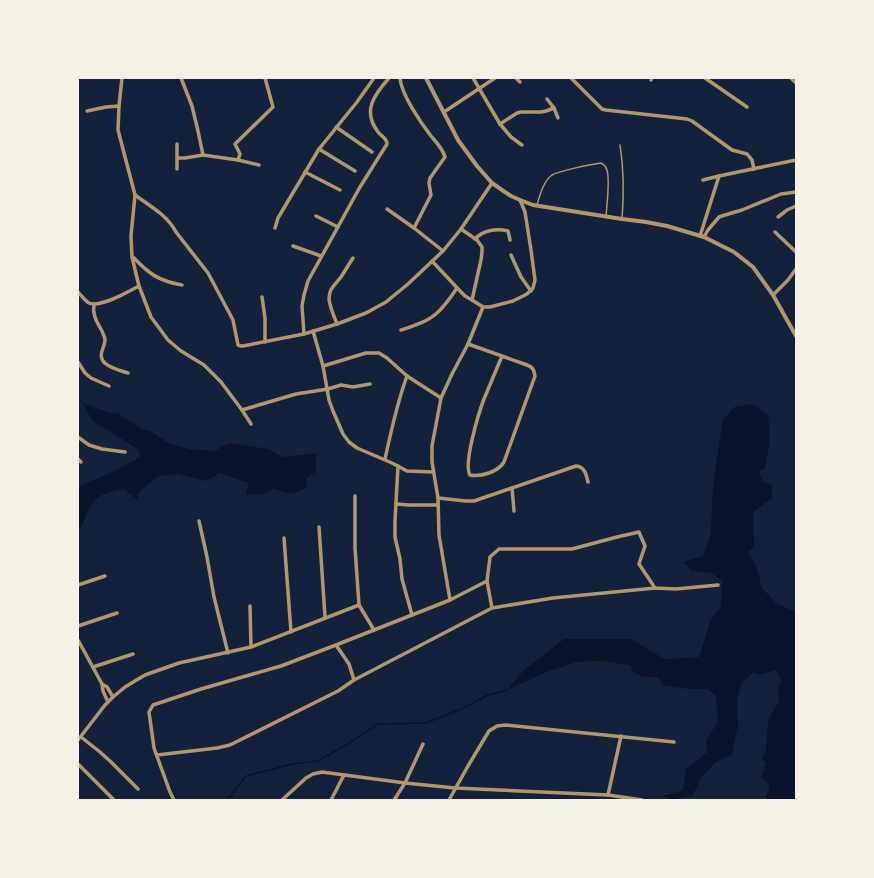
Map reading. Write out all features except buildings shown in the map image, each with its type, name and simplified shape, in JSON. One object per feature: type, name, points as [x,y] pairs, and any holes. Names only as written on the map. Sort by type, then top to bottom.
[{"type":"street","points":[[122,78],[118,130],[135,195],[131,236],[132,257],[139,286],[151,317],[168,340],[181,351],[204,365],[221,382],[242,410],[250,424]]},
{"type":"street","points":[[181,78],[192,106],[203,155]]},
{"type":"street","points":[[238,160],[240,154],[235,144],[272,107],[265,78]]},
{"type":"street","points":[[275,228],[278,218],[320,148],[374,78]]},
{"type":"street","points":[[304,334],[302,306],[308,281],[360,187],[388,142],[374,126],[370,112],[374,98],[389,78]]},
{"type":"street","points":[[400,78],[409,101],[426,130],[444,154],[444,158],[430,178],[429,184],[431,195],[414,228]]},
{"type":"street","points":[[426,78],[458,140],[477,166],[492,183],[511,196],[537,205],[667,226],[702,236],[734,252],[753,267],[773,295],[796,336]]},
{"type":"street","points":[[473,78],[500,124],[511,138],[522,146]]},
{"type":"street","points":[[444,112],[495,78]]},
{"type":"street","points":[[516,78],[520,82]]},
{"type":"street","points":[[571,78],[602,109],[687,119],[692,121],[732,150],[747,154],[752,160],[754,168]]},
{"type":"street","points":[[705,78],[747,107]]},
{"type":"street","points":[[791,78],[796,83]]},
{"type":"street","points":[[546,99],[554,108],[558,118]]},
{"type":"street","points":[[87,111],[119,106]]},
{"type":"street","points":[[500,124],[517,113],[546,112],[554,108]]},
{"type":"street","points":[[336,127],[372,152]]},
{"type":"street","points":[[177,144],[177,169]]},
{"type":"street","points":[[320,148],[355,171]]},
{"type":"street","points":[[178,158],[203,155],[238,160],[259,165]]},
{"type":"street","points":[[703,180],[796,160]]},
{"type":"street","points":[[305,172],[340,190]]},
{"type":"street","points":[[702,236],[719,176]]},
{"type":"street","points":[[135,195],[167,219],[208,273],[233,320],[238,345],[241,346],[304,334],[366,313],[386,302],[408,284],[442,251],[461,229],[492,183]]},
{"type":"street","points":[[702,236],[719,217],[742,210],[781,194],[796,192]]},
{"type":"street","points":[[432,261],[465,296],[483,308],[513,301],[531,291],[534,284],[534,270],[525,212],[520,200]]},
{"type":"street","points":[[778,217],[787,210],[796,206]]},
{"type":"street","points":[[387,209],[414,228],[442,251]]},
{"type":"street","points":[[316,216],[338,227]]},
{"type":"street","points":[[461,229],[480,243],[482,252],[472,300]]},
{"type":"street","points":[[475,239],[478,235],[484,232],[504,230],[508,231],[510,240]]},
{"type":"street","points":[[775,232],[796,252]]},
{"type":"street","points":[[293,246],[321,256]]},
{"type":"street","points":[[511,255],[521,277],[531,291]]},
{"type":"street","points":[[132,257],[158,278],[170,283],[182,285]]},
{"type":"street","points":[[336,324],[330,306],[330,293],[332,286],[353,258]]},
{"type":"street","points":[[773,295],[794,276],[796,269]]},
{"type":"street","points":[[78,292],[87,302],[94,304],[107,301],[139,286]]},
{"type":"street","points":[[402,330],[424,321],[437,313],[446,304],[457,288]]},
{"type":"street","points":[[262,297],[265,318],[265,342]]},
{"type":"street","points":[[94,304],[93,309],[96,320],[105,336],[101,355],[102,360],[104,363],[115,369],[128,373]]},
{"type":"street","points":[[450,600],[439,535],[438,498],[431,454],[441,398],[468,344],[483,308]]},
{"type":"street","points":[[313,331],[335,417],[343,434],[349,442],[362,450],[407,471],[433,472]]},
{"type":"street","points":[[468,344],[531,366],[534,372],[534,380],[504,462],[501,466],[492,471],[480,475],[470,475],[468,472],[468,462],[476,426],[483,401],[502,356]]},
{"type":"street","points":[[323,366],[366,353],[379,353],[387,358],[407,376],[441,398]]},
{"type":"street","points":[[78,362],[85,373],[91,378],[109,386]]},
{"type":"street","points":[[384,459],[400,395],[407,376]]},
{"type":"street","points":[[242,410],[296,394],[328,389],[341,385],[353,388],[370,384]]},
{"type":"street","points":[[78,437],[89,445],[102,449],[125,452]]},
{"type":"street","points":[[398,466],[395,536],[400,559],[402,579],[412,615]]},
{"type":"street","points":[[438,498],[474,501],[576,466],[583,469],[586,473],[588,482]]},
{"type":"street","points":[[512,488],[514,511]]},
{"type":"street","points":[[355,496],[355,548],[359,605],[374,630]]},
{"type":"street","points":[[396,504],[438,505]]},
{"type":"street","points":[[199,520],[214,597],[228,653]]},
{"type":"street","points":[[319,527],[326,617]]},
{"type":"street","points":[[492,608],[487,581],[490,557],[499,549],[572,549],[617,536],[639,532],[645,546],[639,564],[655,588]]},
{"type":"street","points":[[284,538],[291,632]]},
{"type":"street","points":[[78,585],[105,576]]},
{"type":"street","points":[[174,800],[154,748],[149,712],[153,705],[201,689],[280,666],[450,600],[487,581]]},
{"type":"street","points":[[156,755],[217,748],[230,745],[338,691],[354,680],[492,608],[553,598],[655,588],[676,589],[718,585]]},
{"type":"street","points":[[138,789],[100,752],[79,738],[108,702],[125,687],[145,675],[179,663],[251,647],[359,605]]},
{"type":"street","points":[[250,606],[251,647]]},
{"type":"street","points":[[78,626],[118,612]]},
{"type":"street","points":[[78,640],[102,684],[103,691],[108,702]]},
{"type":"street","points":[[336,645],[349,664],[354,680]]},
{"type":"street","points":[[93,667],[134,654]]},
{"type":"street","points":[[102,684],[107,687],[113,697]]},
{"type":"street","points":[[449,800],[489,732],[497,726],[506,725],[674,742]]},
{"type":"street","points":[[608,795],[621,736]]},
{"type":"street","points":[[394,800],[405,784],[423,744]]},
{"type":"street","points":[[78,764],[114,800]]},
{"type":"street","points":[[282,800],[306,778],[313,774],[322,772],[405,784],[455,788],[608,795],[642,800]]},
{"type":"street","points":[[331,800],[344,775]]},
{"type":"lane","points":[[620,145],[624,190],[622,219]]},
{"type":"lane","points":[[537,205],[542,188],[552,175],[601,163],[607,169],[608,176],[606,216]]},
{"type":"water","points":[[82,402],[109,413],[119,414],[142,429],[152,432],[170,444],[189,449],[215,451],[228,443],[269,449],[282,457],[316,453],[316,471],[306,479],[307,487],[298,492],[291,494],[274,488],[261,495],[246,494],[248,483],[220,473],[206,481],[177,474],[159,476],[139,492],[137,499],[124,489],[107,493],[99,497],[89,509],[78,532],[78,491],[82,485],[119,469],[140,457],[139,450],[92,420]]},
{"type":"water","points":[[752,404],[768,415],[770,441],[765,468],[759,472],[763,482],[772,484],[772,498],[753,512],[754,547],[748,552],[756,565],[762,588],[776,603],[796,612],[796,800],[766,800],[769,784],[761,778],[766,764],[762,758],[766,752],[768,720],[779,701],[778,686],[782,681],[775,670],[760,675],[754,672],[741,684],[737,700],[738,725],[732,754],[715,763],[701,778],[693,795],[671,800],[663,796],[683,790],[686,769],[707,752],[706,740],[718,722],[716,696],[708,689],[688,689],[663,685],[658,677],[643,677],[632,671],[630,665],[600,661],[577,662],[549,671],[507,690],[524,670],[564,639],[631,639],[664,659],[699,657],[711,619],[721,607],[722,580],[711,573],[692,571],[683,562],[703,556],[711,533],[713,484],[723,420],[734,407]]},
{"type":"waterway","points":[[78,399],[82,402]]},
{"type":"waterway","points":[[227,800],[246,776],[293,764],[318,761],[378,724],[426,723],[464,708],[488,695],[507,690]]}]
